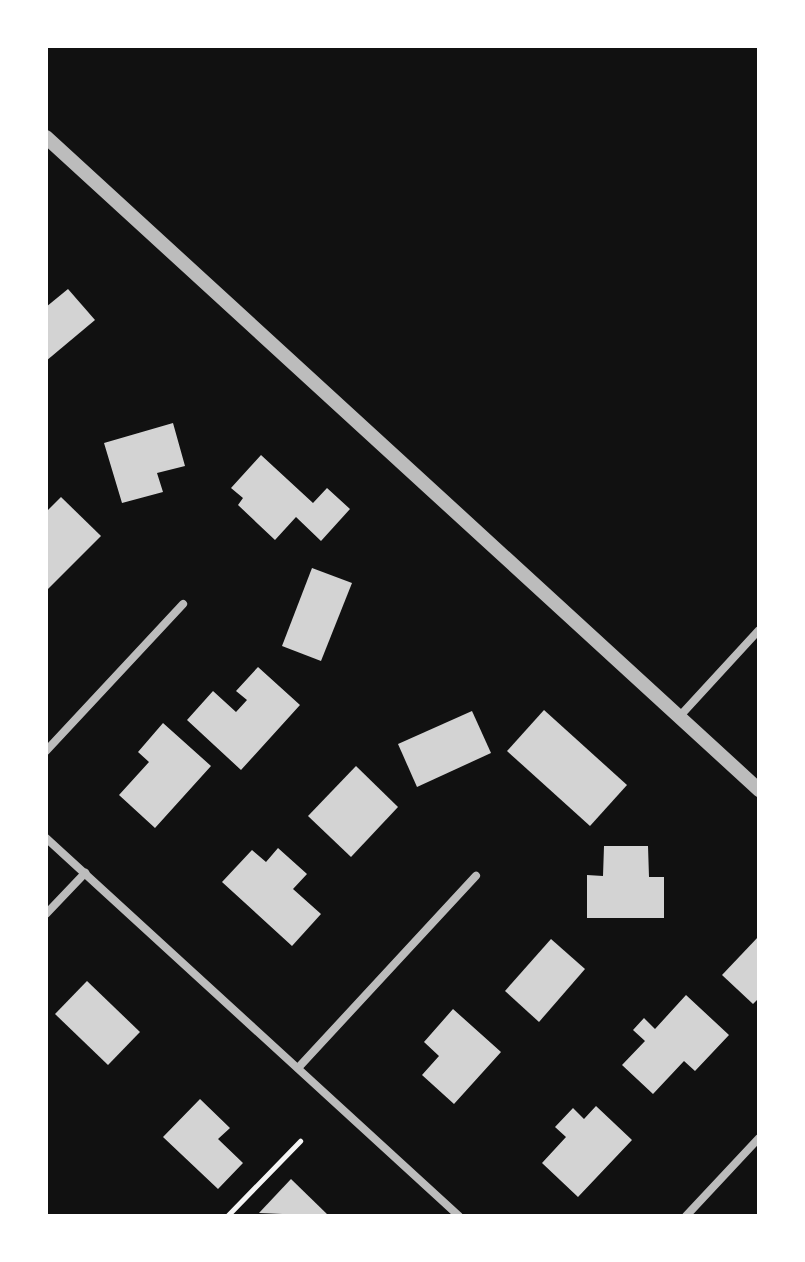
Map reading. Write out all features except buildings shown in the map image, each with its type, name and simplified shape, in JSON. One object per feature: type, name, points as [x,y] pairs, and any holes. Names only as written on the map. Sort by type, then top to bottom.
[{"type":"street","points":[[46,137],[759,790]]},
{"type":"street","points":[[46,751],[183,604]]},
{"type":"street","points":[[679,717],[759,630]]},
{"type":"street","points":[[46,838],[459,1216]]},
{"type":"street","points":[[46,914],[85,873]]},
{"type":"street","points":[[298,1068],[476,876]]},
{"type":"street","points":[[686,1216],[759,1138]]},
{"type":"path","points":[[227,1216],[300,1141]]}]
